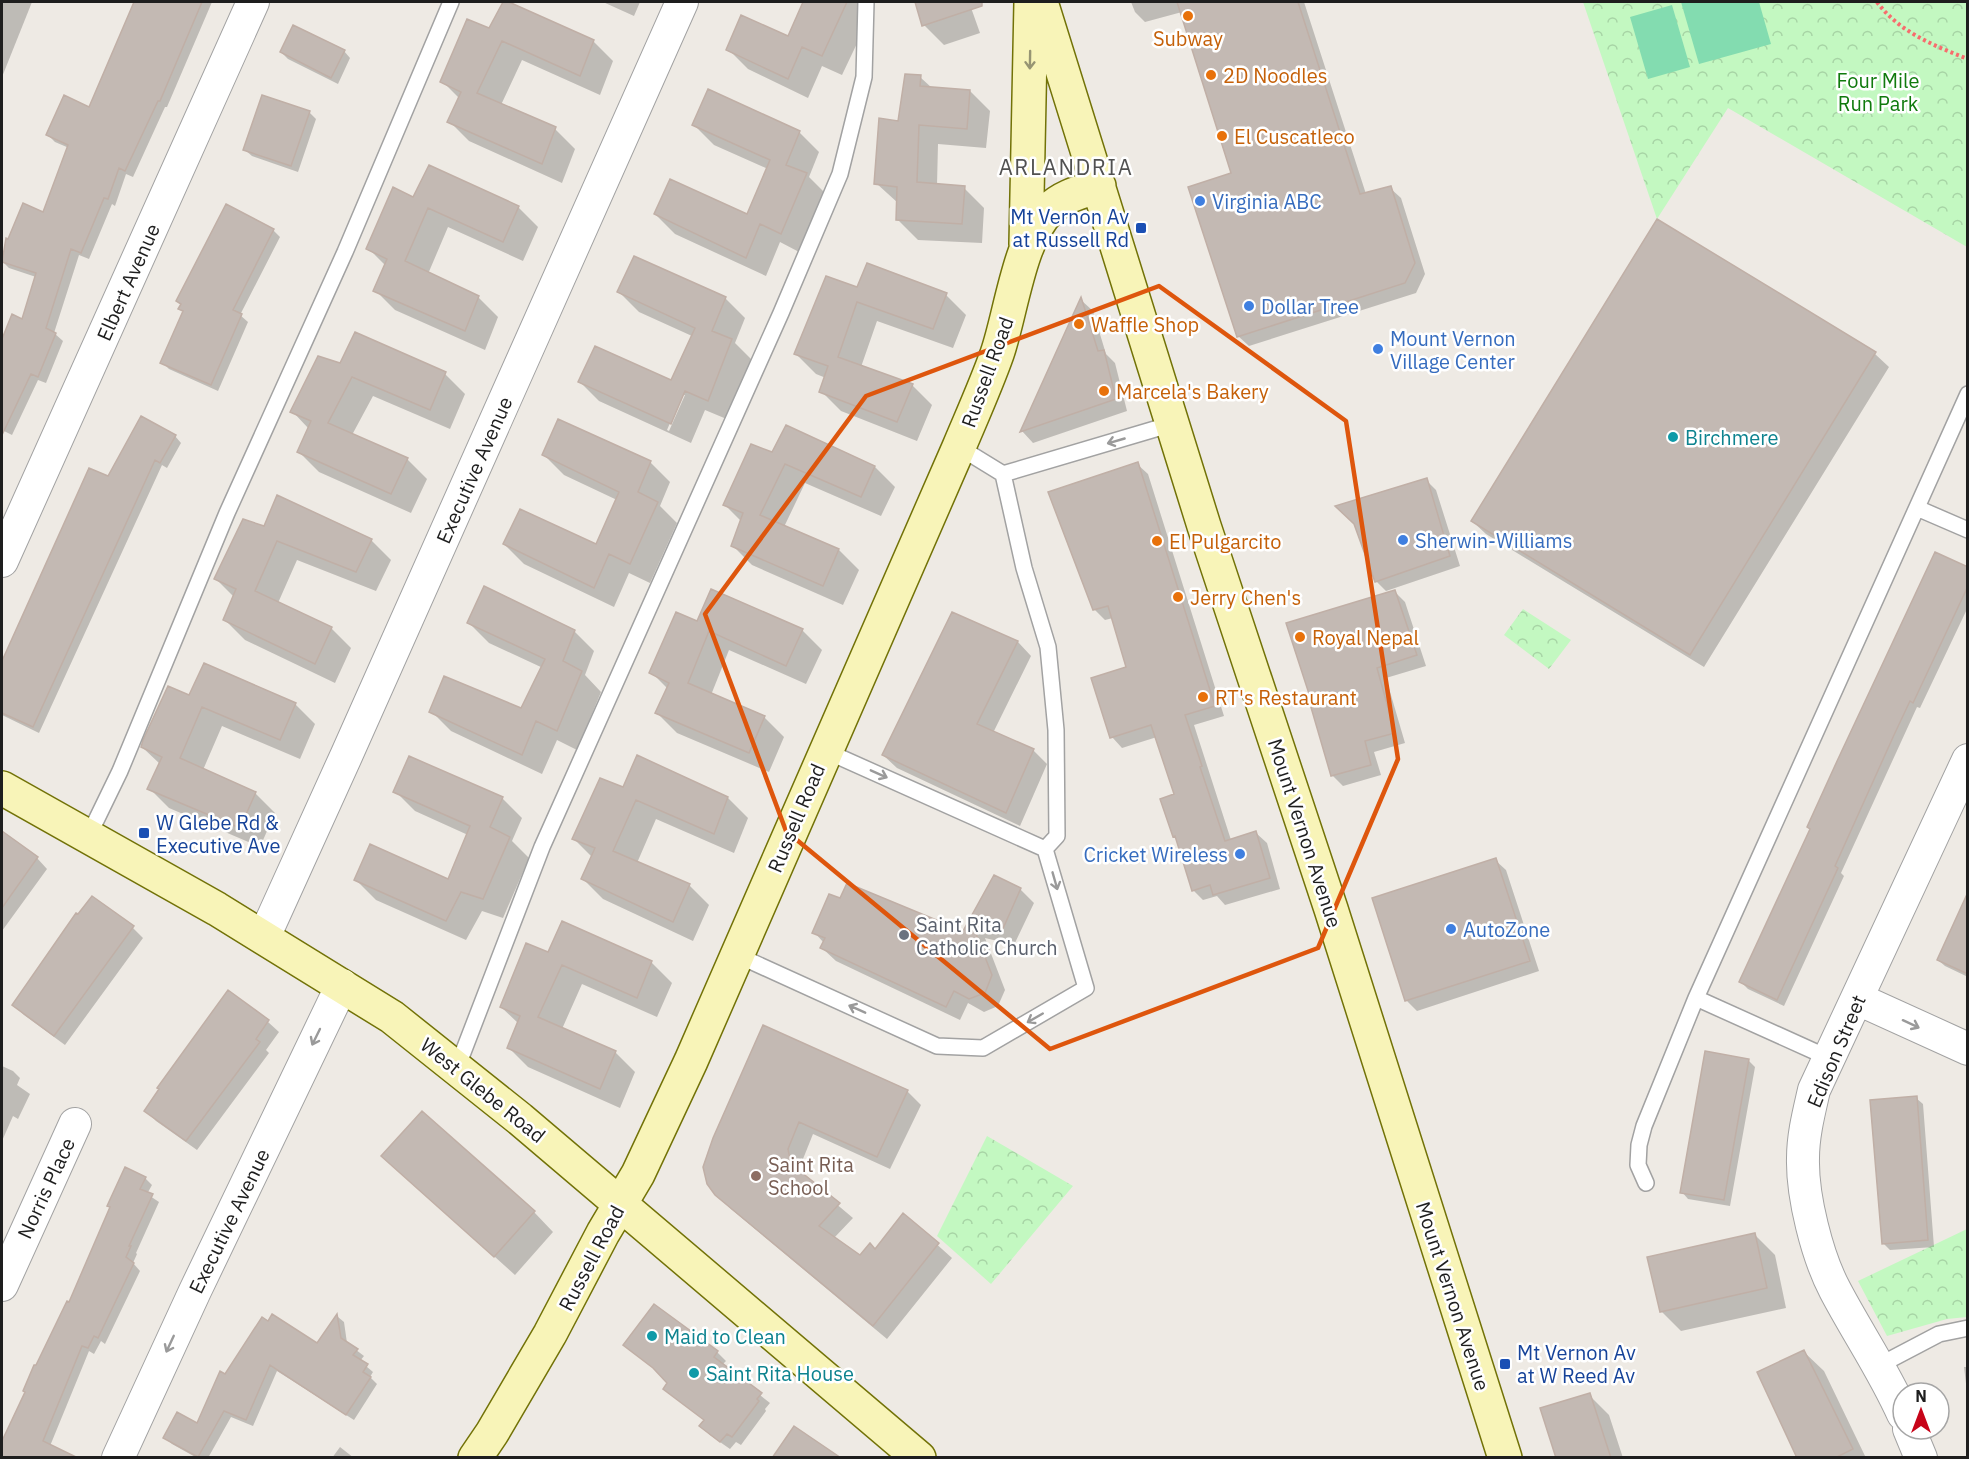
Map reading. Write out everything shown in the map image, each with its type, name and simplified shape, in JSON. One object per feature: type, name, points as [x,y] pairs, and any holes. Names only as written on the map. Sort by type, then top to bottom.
[{"type":"main road","points":[[1025,249],[1031,2]]},
{"type":"main road","name":"Mount Vernon Avenue","points":[[1041,2],[1204,526],[1331,909],[1505,1458]]},
{"type":"main road","name":"Russell Road","points":[[476,1458],[550,1334],[638,1174],[672,1102],[960,447],[997,353],[1025,249],[1037,225],[1049,210],[1066,197],[1099,186]]},
{"type":"main road","name":"West Glebe Road","points":[[2,788],[264,937],[392,1017],[520,1119],[920,1458]]},
{"type":"street","name":"Elbert Avenue","points":[[2,561],[253,2]]},
{"type":"street","name":"Executive Avenue","points":[[264,937],[682,2]]},
{"type":"street","name":"Edison Street","points":[[1891,1391],[1834,1288],[1819,1251],[1810,1215],[1803,1159],[1806,1125],[1814,1090],[1968,760]]},
{"type":"street","name":"Executive Avenue","points":[[118,1458],[195,1291],[342,985]]},
{"type":"street","points":[[1858,999],[1968,1049]]},
{"type":"street","name":"Norris Place","points":[[4,1275],[75,1124]]},
{"type":"street","points":[[1914,1441],[1921,1458]]},
{"type":"lane","points":[[88,837],[120,771],[227,513],[345,252],[451,2]]},
{"type":"lane","points":[[457,1068],[542,847],[776,324],[840,174],[864,77],[866,2]]},
{"type":"lane","points":[[1646,1183],[1638,1165],[1639,1145],[1644,1126],[1696,998],[1968,394]]},
{"type":"lane","points":[[1003,474],[1172,424]]},
{"type":"lane","points":[[960,447],[1003,474],[1024,568],[1047,647],[1056,730],[1057,836],[1045,849]]},
{"type":"lane","points":[[1917,508],[1968,530]]},
{"type":"lane","points":[[737,955],[937,1046],[983,1048],[1086,988],[1045,849],[826,751]]},
{"type":"lane","points":[[1696,998],[1829,1058]]},
{"type":"lane","points":[[1878,1366],[1939,1334],[1968,1328]]},
{"type":"path","points":[[1877,2],[1909,32],[1941,49],[1968,59]]},
{"type":"highlighted area","points":[[1159,286],[1346,421],[1398,759],[1318,948],[1050,1049],[786,831],[705,614],[866,396]]},
{"type":"green space","name":"Four Mile Run Park","points":[[1583,2],[1967,2],[1967,247],[1728,108],[1657,219]]},
{"type":"green space","points":[[1681,2],[1759,2],[1771,44],[1699,64]]},
{"type":"green space","points":[[1672,5],[1690,67],[1648,79],[1630,17]]},
{"type":"green space","points":[[1523,609],[1571,640],[1549,669],[1504,635]]},
{"type":"green space","points":[[987,1136],[1073,1186],[991,1284],[937,1236]]},
{"type":"green space","points":[[1967,1229],[1967,1317],[1947,1319],[1887,1336],[1858,1281]]},
{"type":"building","points":[[134,2],[202,2],[160,101],[125,171],[119,168],[108,199],[104,198],[81,253],[71,249],[46,328],[56,333],[38,377],[31,374],[2,435],[2,339],[12,314],[22,319],[36,273],[2,262],[6,238],[8,239],[23,203],[43,212],[68,145],[46,135],[64,95],[89,107]]},
{"type":"building","points":[[503,2],[509,2],[594,40],[580,76],[502,41],[477,93],[556,127],[542,164],[447,122],[461,92],[440,82],[467,19],[489,28]]},
{"type":"building","points":[[803,2],[847,2],[822,56],[802,47],[788,79],[726,50],[741,15],[788,36]]},
{"type":"building","points":[[915,2],[982,2],[982,6],[922,26]]},
{"type":"building","points":[[1177,2],[1298,2],[1360,194],[1391,186],[1415,263],[1405,283],[1237,337],[1188,187],[1231,173]]},
{"type":"building","points":[[293,25],[345,50],[331,78],[280,52]]},
{"type":"building","points":[[905,74],[921,75],[920,86],[970,90],[967,129],[919,125],[917,182],[965,186],[962,224],[896,220],[897,187],[874,184],[879,118],[898,121]]},
{"type":"building","points":[[708,89],[800,131],[786,165],[807,173],[781,234],[760,224],[746,258],[654,214],[670,179],[747,214],[770,160],[692,125]]},
{"type":"building","points":[[262,95],[310,111],[291,166],[243,150]]},
{"type":"building","points":[[429,165],[519,206],[503,242],[428,208],[405,261],[479,296],[465,331],[373,291],[387,259],[366,249],[393,187],[413,197]]},
{"type":"building","points":[[226,204],[274,229],[233,310],[242,314],[211,385],[160,363],[183,311],[178,309],[181,304],[176,301]]},
{"type":"building","name":"Birchmere","points":[[1657,219],[1876,352],[1690,655],[1471,521]]},
{"type":"building","points":[[634,256],[726,297],[712,331],[732,339],[708,401],[685,391],[671,424],[578,382],[595,346],[671,380],[695,328],[617,292]]},
{"type":"building","points":[[867,263],[947,293],[933,329],[857,302],[838,357],[913,384],[897,422],[819,392],[828,366],[794,354],[826,276],[857,287]]},
{"type":"building","points":[[1081,297],[1098,351],[1104,350],[1116,399],[1020,432]]},
{"type":"building","points":[[355,332],[446,372],[430,410],[352,377],[328,423],[408,458],[391,494],[297,452],[311,421],[290,412],[318,356],[340,363]]},
{"type":"building","points":[[141,416],[176,435],[160,463],[155,460],[33,727],[2,713],[2,661],[89,468],[108,476]]},
{"type":"building","points":[[558,419],[651,461],[638,492],[658,502],[630,564],[609,554],[594,588],[503,544],[520,509],[596,544],[619,492],[542,455]]},
{"type":"building","points":[[786,425],[875,466],[861,497],[785,464],[760,515],[839,549],[823,586],[731,546],[743,513],[723,505],[751,444],[772,452]]},
{"type":"building","points":[[1138,462],[1215,706],[1185,715],[1202,766],[1200,767],[1225,841],[1256,831],[1270,878],[1213,895],[1210,885],[1192,891],[1175,836],[1173,837],[1160,799],[1174,794],[1151,725],[1110,738],[1091,678],[1126,667],[1108,606],[1093,610],[1048,492]]},
{"type":"building","name":"Sherwin-Williams","points":[[1427,478],[1450,556],[1375,582],[1354,524],[1335,506]]},
{"type":"building","points":[[277,495],[372,539],[356,572],[277,541],[255,591],[332,627],[315,664],[223,620],[236,589],[214,579],[243,519],[264,526]]},
{"type":"building","points":[[1935,552],[1968,567],[1968,586],[1913,703],[1910,701],[1894,735],[1835,866],[1838,868],[1777,1000],[1739,982],[1810,829],[1807,827]]},
{"type":"building","points":[[484,586],[575,630],[563,661],[582,671],[557,731],[536,721],[522,755],[429,712],[444,676],[521,708],[545,659],[467,623]]},
{"type":"building","points":[[711,589],[803,629],[786,666],[709,631],[688,683],[765,716],[749,753],[655,713],[669,683],[649,673],[676,612],[697,621]]},
{"type":"building","points":[[1395,590],[1417,655],[1377,668],[1395,733],[1365,741],[1371,765],[1331,776],[1310,704],[1312,703],[1286,623]]},
{"type":"building","points":[[952,612],[1018,641],[977,724],[1034,749],[1006,813],[882,755]]},
{"type":"building","points":[[204,663],[296,703],[280,740],[202,707],[180,758],[256,792],[240,828],[147,789],[162,757],[141,747],[143,740],[168,686],[189,695]]},
{"type":"building","points":[[637,755],[728,797],[714,834],[636,800],[613,851],[690,884],[673,922],[581,879],[595,848],[572,839],[600,778],[623,787]]},
{"type":"building","points":[[409,756],[503,797],[490,827],[510,837],[483,899],[461,892],[446,921],[354,880],[370,844],[448,879],[470,826],[393,792]]},
{"type":"building","points":[[2,831],[38,857],[2,908]]},
{"type":"building","name":"AutoZone","points":[[1496,858],[1530,961],[1405,1001],[1372,898]]},
{"type":"building","name":"Saint Rita Catholic Church","points":[[994,875],[1021,888],[1001,933],[973,926],[992,975],[985,993],[969,999],[954,991],[946,1007],[820,948],[825,938],[812,933],[829,894],[840,898],[847,883],[963,931]]},
{"type":"building","points":[[1968,892],[1968,974],[1937,960]]},
{"type":"building","points":[[92,896],[134,926],[54,1036],[12,1005],[76,913],[78,914]]},
{"type":"building","points":[[562,921],[652,961],[637,998],[562,965],[538,1017],[616,1051],[600,1089],[507,1048],[520,1016],[500,1007],[526,943],[548,952]]},
{"type":"building","points":[[228,990],[269,1020],[256,1039],[260,1042],[186,1141],[144,1111],[159,1089],[157,1088]]},
{"type":"building","name":"Saint Rita School","points":[[763,1025],[908,1090],[877,1157],[799,1122],[788,1149],[791,1164],[840,1203],[819,1226],[860,1255],[870,1243],[875,1249],[903,1213],[939,1243],[873,1326],[715,1195],[707,1184],[703,1167],[713,1138]]},
{"type":"building","points":[[1705,1051],[1749,1059],[1724,1200],[1680,1193]]},
{"type":"building","points":[[1917,1096],[1928,1240],[1882,1244],[1870,1100]]},
{"type":"building","points":[[422,1111],[535,1211],[494,1257],[381,1156]]},
{"type":"building","points":[[125,1167],[146,1177],[140,1189],[153,1194],[129,1246],[131,1246],[126,1257],[134,1263],[98,1338],[94,1336],[88,1348],[82,1346],[43,1441],[78,1458],[2,1458],[2,1441],[25,1392],[23,1391],[67,1301],[69,1302]]},
{"type":"building","points":[[1755,1233],[1767,1288],[1660,1312],[1647,1257]]},
{"type":"building","points":[[654,1304],[718,1351],[714,1357],[762,1393],[757,1399],[759,1401],[732,1437],[727,1434],[720,1442],[699,1426],[704,1420],[663,1389],[667,1383],[653,1368],[623,1345]]},
{"type":"building","points":[[272,1314],[317,1343],[337,1314],[341,1338],[358,1349],[353,1355],[368,1364],[363,1372],[371,1377],[346,1415],[270,1365],[246,1420],[224,1411],[198,1457],[163,1438],[177,1412],[197,1423],[220,1371],[225,1374],[262,1317],[268,1321]]},
{"type":"building","points":[[1804,1350],[1853,1449],[1835,1458],[1797,1458],[1757,1372]]},
{"type":"building","points":[[1590,1393],[1611,1458],[1556,1458],[1540,1408]]},
{"type":"building","points":[[794,1426],[841,1458],[772,1458]]},
{"type":"place","name":"Subway","points":[[1188,16]]},
{"type":"place","name":"2D Noodles","points":[[1211,75]]},
{"type":"place","name":"El Cuscatleco","points":[[1222,136]]},
{"type":"place","name":"Virginia ABC","points":[[1200,201]]},
{"type":"place","name":"Mt Vernon Av at Russell Rd","points":[[1141,228]]},
{"type":"place","name":"Dollar Tree","points":[[1249,306]]},
{"type":"place","name":"Waffle Shop","points":[[1079,324]]},
{"type":"place","name":"Mount Vernon Village Center","points":[[1378,349]]},
{"type":"place","name":"Marcela's Bakery","points":[[1104,391]]},
{"type":"place","name":"Birchmere","points":[[1673,437]]},
{"type":"place","name":"Sherwin-Williams","points":[[1403,540]]},
{"type":"place","name":"El Pulgarcito","points":[[1157,541]]},
{"type":"place","name":"Jerry Chen's","points":[[1178,597]]},
{"type":"place","name":"Royal Nepal","points":[[1300,637]]},
{"type":"place","name":"RT's Restaurant","points":[[1203,697]]},
{"type":"place","name":"W Glebe Rd & Executive Ave","points":[[144,833]]},
{"type":"place","name":"Cricket Wireless","points":[[1240,854]]},
{"type":"place","name":"AutoZone","points":[[1451,929]]},
{"type":"place","name":"Saint Rita Catholic Church","points":[[904,935]]},
{"type":"place","name":"Saint Rita School","points":[[756,1176]]},
{"type":"place","name":"Maid to Clean","points":[[652,1336]]},
{"type":"place","name":"Mt Vernon Av at W Reed Av","points":[[1505,1364]]},
{"type":"place","name":"Saint Rita House","points":[[694,1373]]},
{"type":"district","name":"ARLANDRIA","points":[[1066,166]]}]
